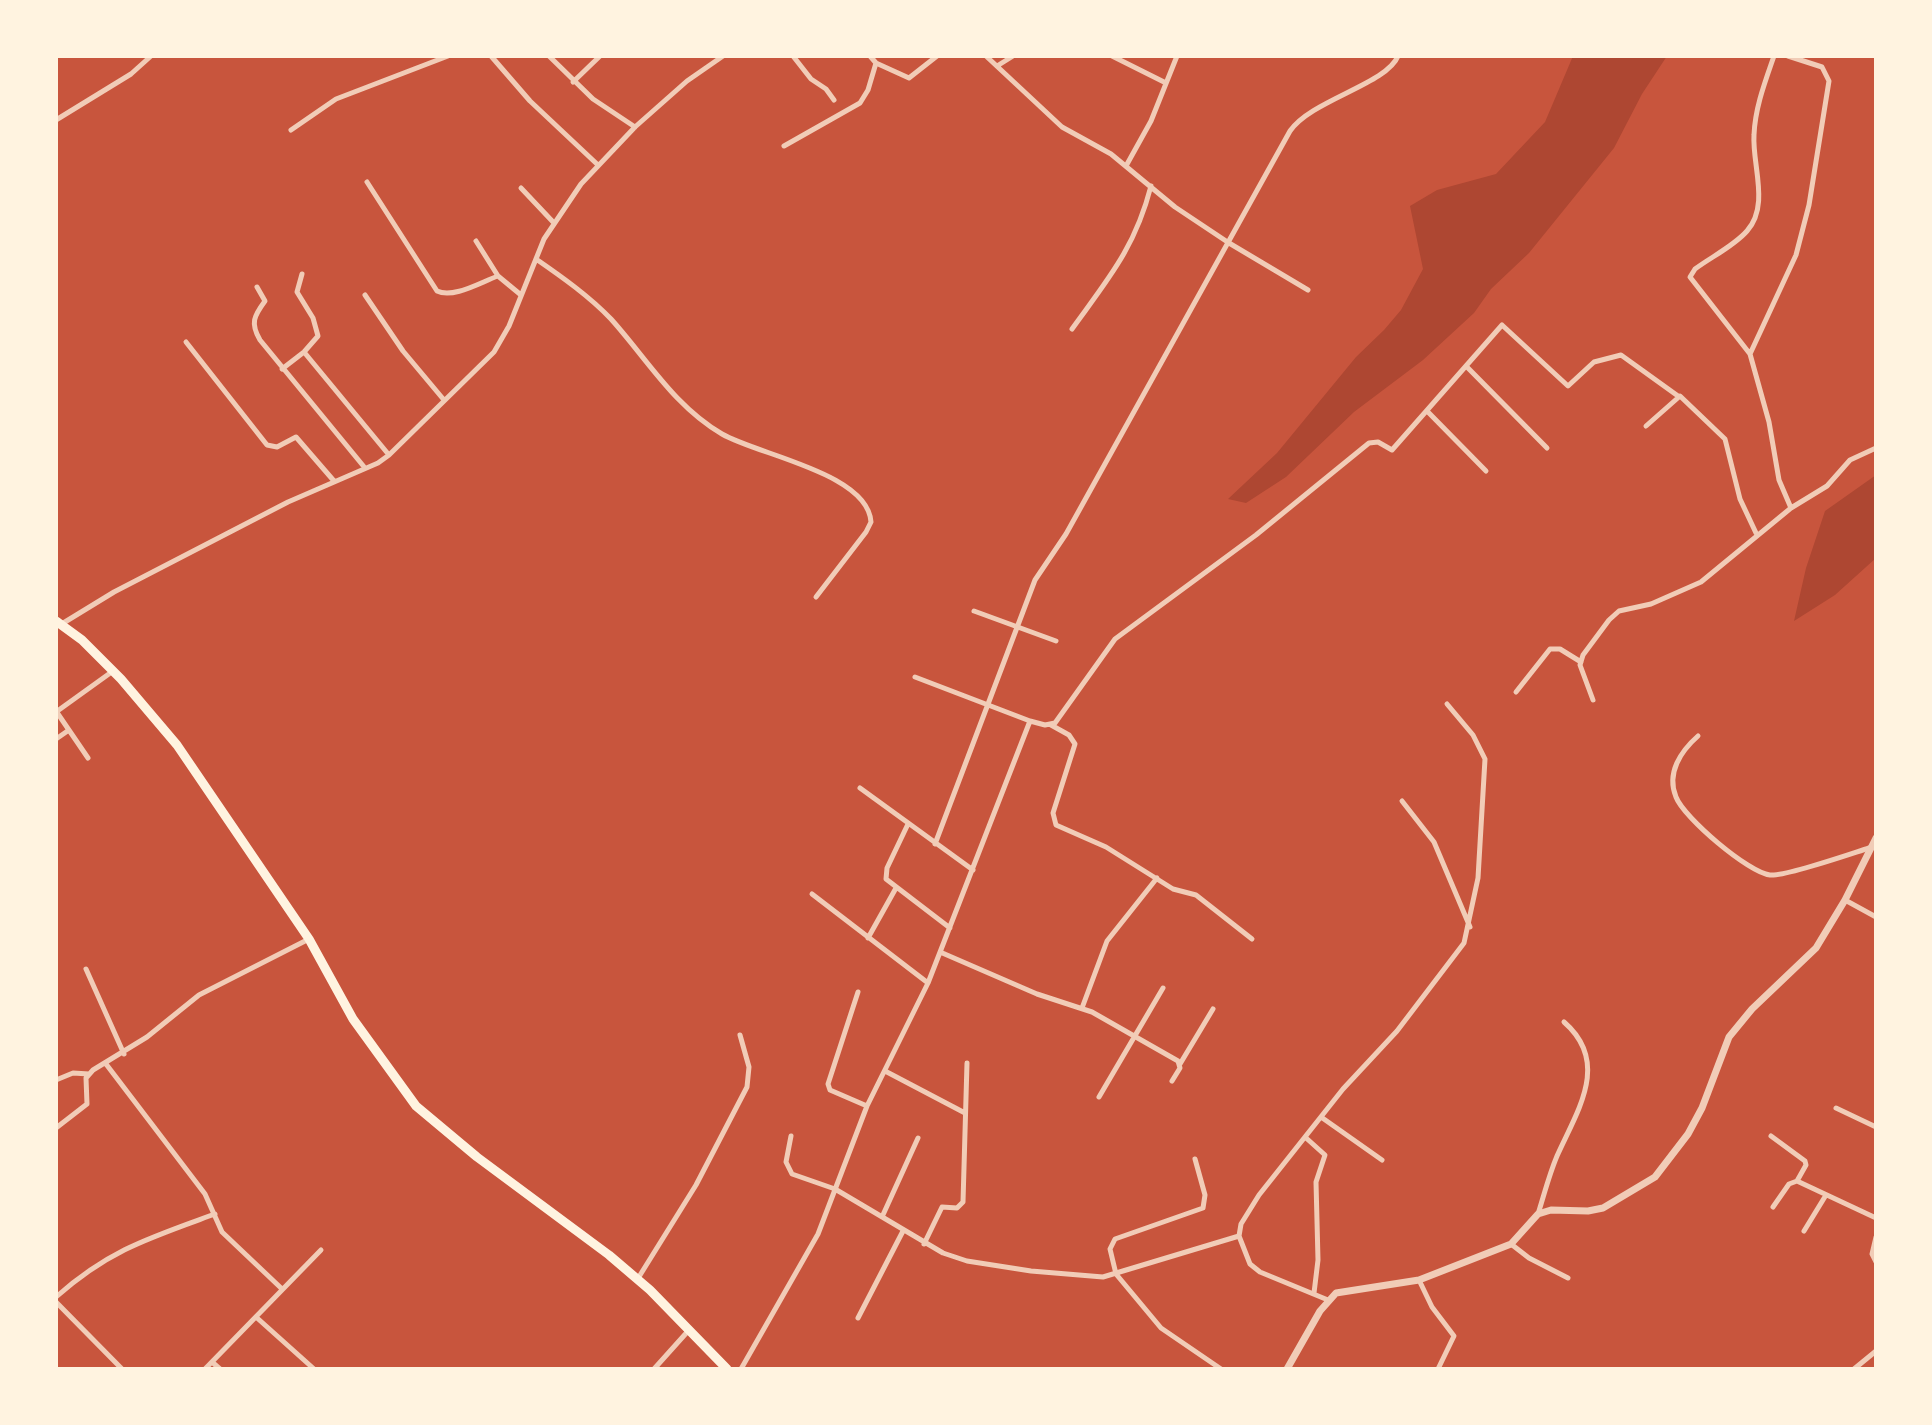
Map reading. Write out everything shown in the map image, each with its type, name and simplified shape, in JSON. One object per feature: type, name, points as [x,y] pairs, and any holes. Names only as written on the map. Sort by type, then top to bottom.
[{"type":"main road","points":[[58,624],[113,671],[177,745],[309,939],[353,1019],[416,1106],[477,1157],[576,1228],[690,1329],[727,1369]]},
{"type":"street","points":[[56,120],[131,74],[151,56]]},
{"type":"street","points":[[291,130],[336,99],[448,56]]},
{"type":"street","points":[[491,56],[530,101],[598,165]]},
{"type":"street","points":[[549,56],[573,82],[635,127]]},
{"type":"street","points":[[573,82],[600,56]]},
{"type":"street","points":[[58,624],[288,502],[389,455],[494,352],[554,223],[598,165],[635,127],[687,81],[723,56]]},
{"type":"street","points":[[793,56],[810,79],[826,89],[834,100]]},
{"type":"street","points":[[870,56],[876,63],[912,78],[937,56]]},
{"type":"street","points":[[986,56],[1062,127],[1126,166],[1191,218],[1308,290]]},
{"type":"street","points":[[997,65],[1013,56]]},
{"type":"street","points":[[1112,56],[1166,83]]},
{"type":"street","points":[[1125,62],[1129,56]]},
{"type":"street","points":[[1126,166],[1152,121],[1177,56]]},
{"type":"street","points":[[935,844],[1041,568],[1066,534],[1298,119],[1387,69],[1398,56]]},
{"type":"street","points":[[1774,56],[1760,95],[1754,135],[1759,197],[1753,221],[1749,230],[1695,269],[1690,277],[1750,354],[1769,422],[1779,480],[1791,508]]},
{"type":"street","points":[[1750,354],[1796,255],[1809,205],[1829,81],[1822,66],[1788,56]]},
{"type":"street","points":[[784,146],[860,103],[868,90],[876,63]]},
{"type":"street","points":[[367,182],[437,291],[444,294],[453,292],[498,276]]},
{"type":"street","points":[[1072,329],[1127,252],[1138,232],[1151,186]]},
{"type":"street","points":[[522,188],[554,223]]},
{"type":"street","points":[[476,241],[498,276],[522,295]]},
{"type":"street","points":[[536,259],[609,317],[673,395],[693,414],[743,445],[799,463],[832,479],[866,503],[871,522],[816,597]]},
{"type":"street","points":[[282,369],[304,352],[318,336],[313,318],[298,292],[302,274]]},
{"type":"street","points":[[257,287],[265,301],[254,315],[256,333],[282,369],[365,468]]},
{"type":"street","points":[[365,295],[403,351],[444,400]]},
{"type":"street","points":[[1051,724],[1115,639],[1256,535],[1369,443],[1378,442],[1392,450],[1504,325],[1568,386],[1594,362],[1621,355],[1678,396],[1725,439],[1740,499],[1756,533]]},
{"type":"street","points":[[186,342],[267,445],[277,447],[293,437],[300,439],[334,481]]},
{"type":"street","points":[[304,352],[389,455]]},
{"type":"street","points":[[1466,366],[1547,448]]},
{"type":"street","points":[[1646,426],[1678,396]]},
{"type":"street","points":[[1427,411],[1486,471]]},
{"type":"street","points":[[1593,700],[1581,675],[1581,662],[1593,640],[1615,614],[1651,604],[1701,582],[1756,533],[1827,486],[1850,460],[1876,448]]},
{"type":"street","points":[[974,611],[1056,641]]},
{"type":"street","points":[[1517,692],[1550,649],[1560,649],[1581,662]]},
{"type":"street","points":[[88,758],[56,712],[113,671]]},
{"type":"street","points":[[915,677],[1030,721],[1051,724],[1069,735],[1075,748],[1053,813],[1054,823],[1106,847],[1173,889],[1196,895],[1252,939]]},
{"type":"street","points":[[1328,1300],[1260,1272],[1250,1264],[1239,1236],[1248,1211],[1361,1068],[1397,1031],[1428,988],[1455,958],[1469,928],[1478,878],[1485,760],[1473,735],[1447,704]]},
{"type":"street","points":[[741,1369],[818,1234],[867,1106],[928,983],[1030,721]]},
{"type":"street","points":[[56,739],[69,730]]},
{"type":"street","points":[[1698,736],[1678,757],[1675,794],[1685,810],[1740,860],[1764,874],[1782,875],[1869,848]]},
{"type":"street","points":[[860,788],[973,870]]},
{"type":"street","points":[[1402,801],[1434,842],[1469,928]]},
{"type":"street","points":[[908,824],[885,874],[896,888],[950,928]]},
{"type":"street","points":[[1538,1214],[1550,1210],[1588,1211],[1603,1208],[1665,1168],[1702,1108],[1729,1037],[1752,1009],[1816,948],[1845,900],[1876,838]]},
{"type":"street","points":[[1082,1008],[1107,941],[1157,878]]},
{"type":"street","points":[[868,938],[896,888]]},
{"type":"street","points":[[812,894],[928,983]]},
{"type":"street","points":[[1845,900],[1876,917]]},
{"type":"street","points":[[56,1080],[73,1073],[89,1074],[124,1054],[199,995],[309,939]]},
{"type":"street","points":[[940,952],[1037,994],[1082,1008],[1180,1064]]},
{"type":"street","points":[[86,969],[124,1054]]},
{"type":"street","points":[[1099,1097],[1163,988]]},
{"type":"street","points":[[858,992],[828,1084],[830,1090],[867,1106]]},
{"type":"street","points":[[1171,1081],[1213,1009]]},
{"type":"street","points":[[1287,1369],[1328,1300],[1350,1289],[1419,1280],[1511,1244],[1538,1214],[1552,1170],[1585,1092],[1587,1065],[1584,1044],[1564,1022]]},
{"type":"street","points":[[637,1280],[696,1185],[747,1087],[749,1067],[740,1035]]},
{"type":"street","points":[[925,1244],[942,1207],[963,1206],[967,1063]]},
{"type":"street","points":[[106,1064],[205,1194],[229,1240],[254,1260],[281,1288]]},
{"type":"street","points":[[885,1071],[965,1113]]},
{"type":"street","points":[[56,1128],[87,1104],[89,1074]]},
{"type":"street","points":[[1836,1108],[1876,1127]]},
{"type":"street","points":[[1321,1117],[1382,1160]]},
{"type":"street","points":[[791,1136],[786,1162],[788,1171],[835,1189],[925,1244],[967,1261],[1083,1277],[1116,1274],[1239,1236]]},
{"type":"street","points":[[1771,1136],[1805,1161],[1806,1166],[1797,1181],[1790,1184],[1773,1207]]},
{"type":"street","points":[[1305,1137],[1325,1155],[1316,1182],[1318,1261],[1314,1293]]},
{"type":"street","points":[[882,1217],[918,1138]]},
{"type":"street","points":[[1195,1159],[1205,1195],[1203,1208],[1111,1242],[1110,1249],[1116,1274],[1161,1328],[1221,1369]]},
{"type":"street","points":[[1797,1181],[1876,1218]]},
{"type":"street","points":[[1804,1230],[1826,1195]]},
{"type":"street","points":[[122,1369],[56,1300],[98,1262],[119,1250],[215,1214]]},
{"type":"street","points":[[858,1318],[903,1231]]},
{"type":"street","points":[[1876,1237],[1872,1254],[1876,1262]]},
{"type":"street","points":[[1511,1244],[1529,1258],[1567,1278]]},
{"type":"street","points":[[205,1369],[281,1288],[321,1250]]},
{"type":"street","points":[[1419,1280],[1432,1307],[1454,1336],[1438,1369]]},
{"type":"street","points":[[256,1317],[314,1369]]},
{"type":"street","points":[[654,1369],[690,1329]]},
{"type":"street","points":[[1854,1369],[1876,1351]]},
{"type":"street","points":[[212,1362],[220,1369]]},
{"type":"shaded area","points":[[1573,56],[1667,56],[1642,94],[1614,148],[1529,253],[1491,289],[1474,313],[1423,360],[1354,412],[1286,477],[1246,503],[1228,499],[1277,453],[1356,357],[1401,310],[1423,269],[1410,206],[1437,190],[1496,174],[1545,122]]},
{"type":"shaded area","points":[[1876,475],[1876,558],[1835,595],[1794,621],[1806,568],[1825,511]]}]
